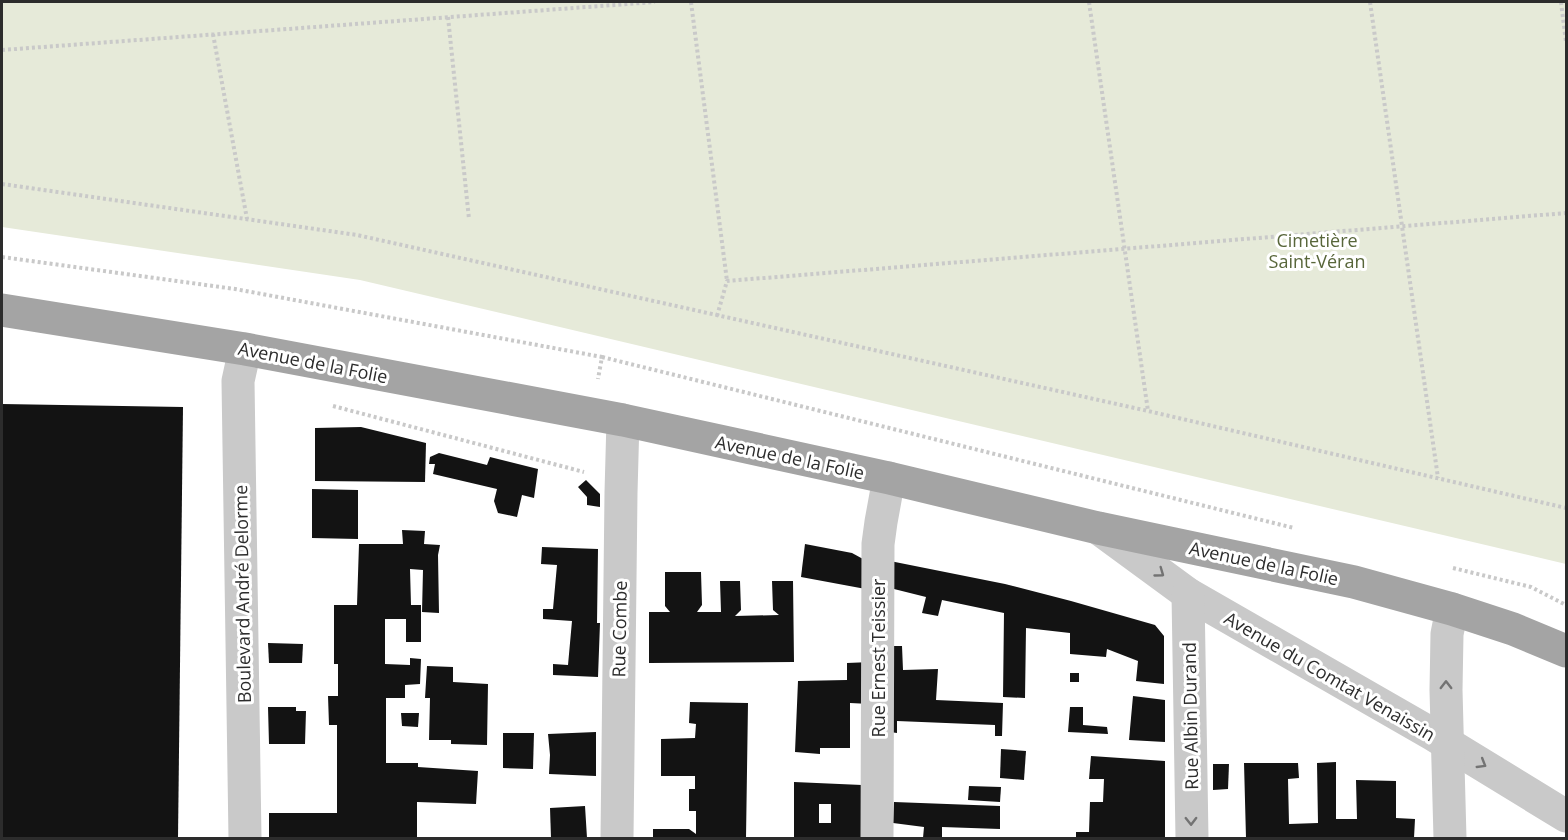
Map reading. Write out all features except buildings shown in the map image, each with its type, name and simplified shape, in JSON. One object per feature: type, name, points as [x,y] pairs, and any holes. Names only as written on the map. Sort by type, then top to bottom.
[{"type":"main road","name":"Avenue de la Folie","points":[[2,310],[245,349],[623,420],[889,478],[1098,528],[1354,582],[1452,609],[1513,629],[1566,651]]},
{"type":"street","name":"Boulevard André Delorme","points":[[245,349],[238,381],[245,838]]},
{"type":"street","name":"Rue Combe","points":[[617,838],[623,420]]},
{"type":"street","name":"Rue Ernest Teissier","points":[[878,838],[878,544],[889,478]]},
{"type":"street","name":"Avenue du Comtat Venaissin","points":[[1098,528],[1188,594],[1448,744],[1566,816]]},
{"type":"street","name":"Rue Albin Durand","points":[[1188,594],[1191,838]]},
{"type":"street","points":[[1450,838],[1446,690],[1447,634],[1452,609]]},
{"type":"path","points":[[2,50],[655,2]]},
{"type":"path","points":[[691,2],[727,281],[717,316]]},
{"type":"path","points":[[1089,2],[1148,411]]},
{"type":"path","points":[[1370,2],[1438,478]]},
{"type":"path","points":[[1561,2],[1566,42]]},
{"type":"path","points":[[448,17],[469,219]]},
{"type":"path","points":[[213,34],[247,219]]},
{"type":"path","points":[[2,184],[357,235],[1148,411],[1566,508]]},
{"type":"path","points":[[727,281],[1566,213]]},
{"type":"path","points":[[602,357],[1299,530]]},
{"type":"path","points":[[1449,567],[1531,587],[1566,604]]},
{"type":"green space","name":"Cimetière Saint-Véran","points":[[2,2],[1566,2],[1566,564],[360,280],[2,227]]}]
